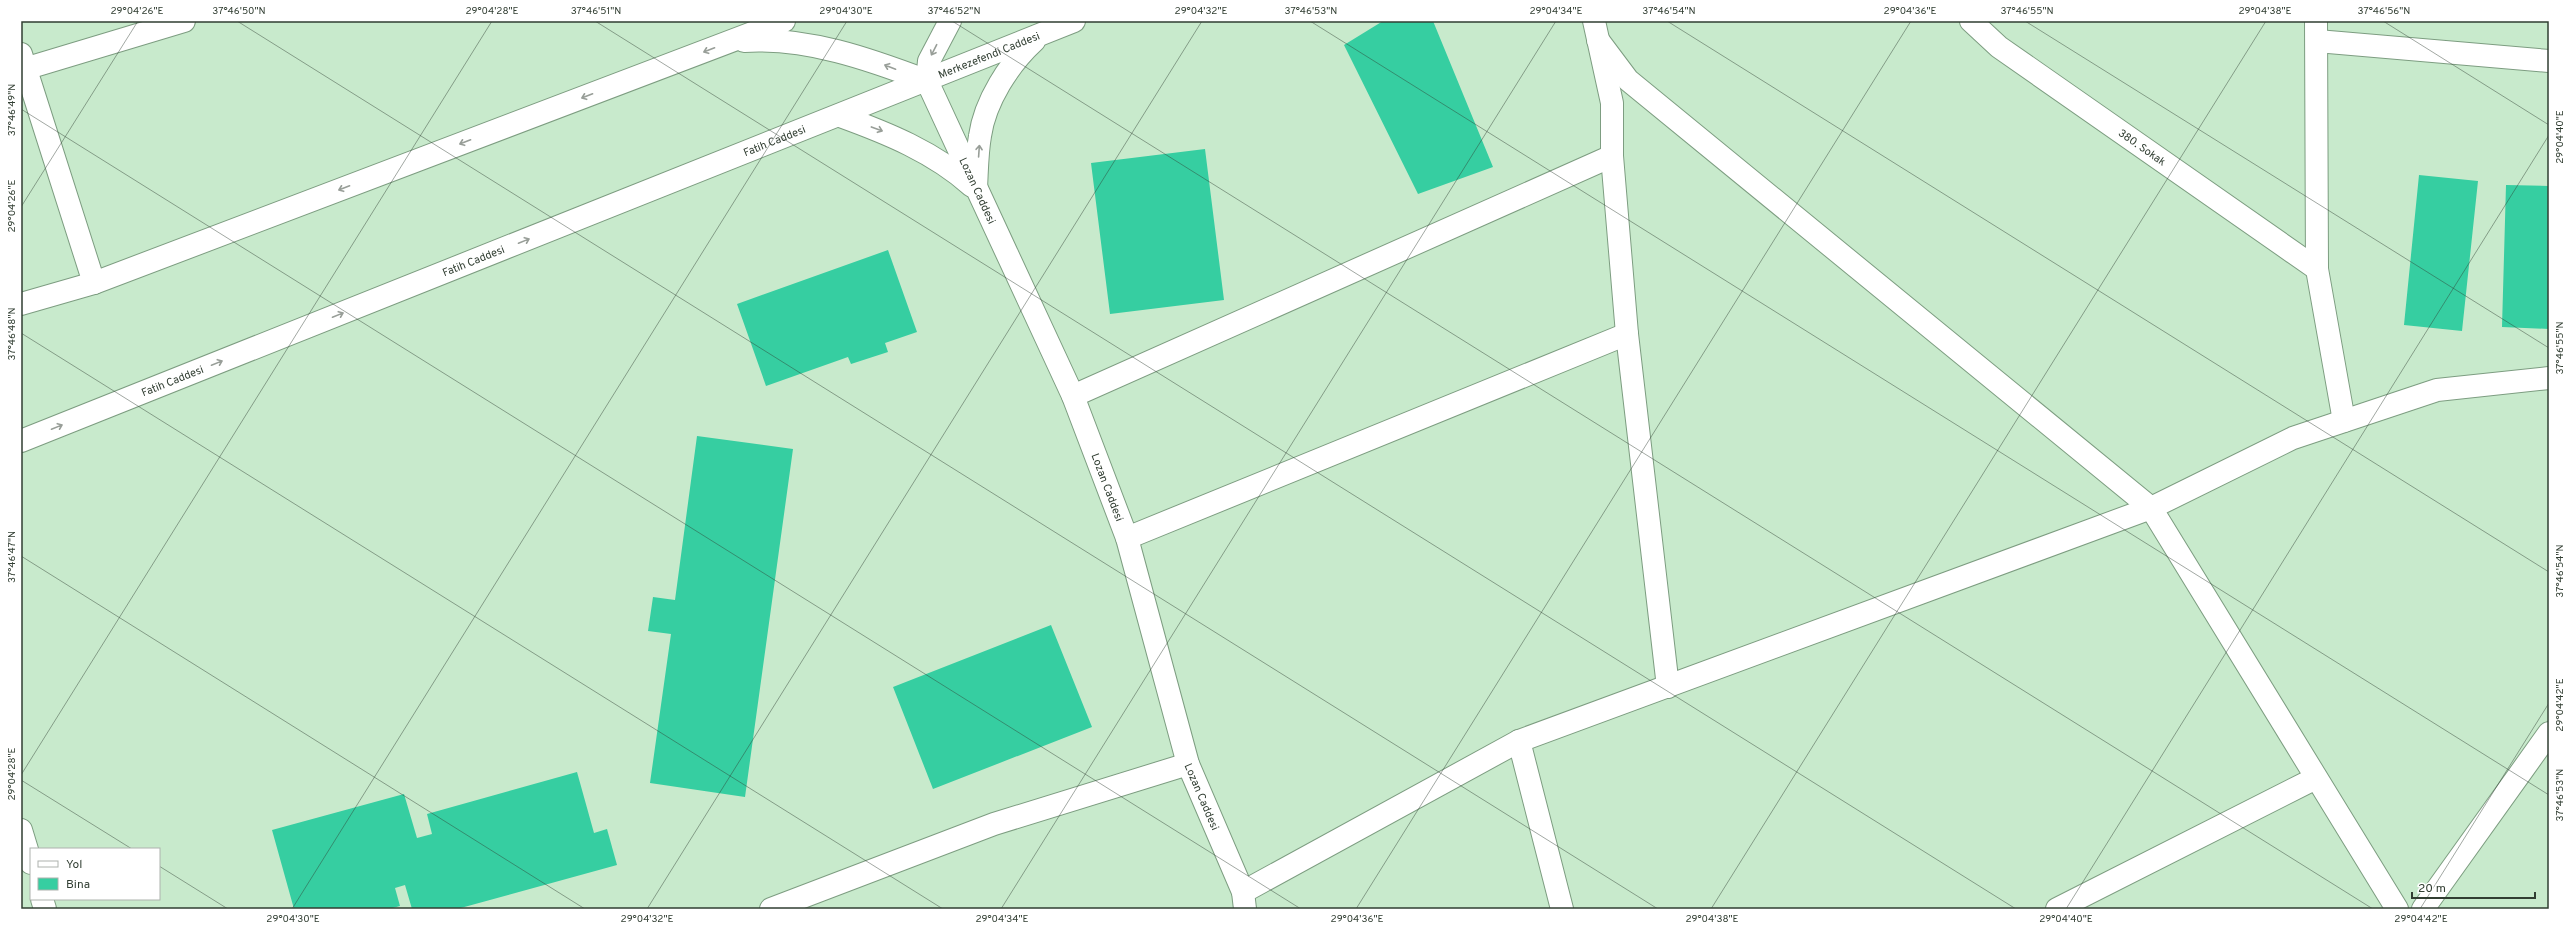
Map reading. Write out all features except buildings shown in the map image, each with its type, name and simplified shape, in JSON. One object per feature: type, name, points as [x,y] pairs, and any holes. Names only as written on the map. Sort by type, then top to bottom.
[{"type":"street","points":[[94,283],[23,64],[184,21]]},
{"type":"street","points":[[21,304],[94,283],[784,21]]},
{"type":"street","points":[[729,42],[758,40],[792,42],[840,51],[927,82],[929,61],[950,21]]},
{"type":"street","name":"Merkezefendi Caddesi","points":[[927,82],[1074,21]]},
{"type":"street","name":"380. Sokak","points":[[1971,21],[1999,47],[2316,269]]},
{"type":"street","points":[[1596,31],[1612,103],[1612,156],[1627,334],[1668,687]]},
{"type":"street","points":[[1596,31],[1628,80],[2151,508],[2397,909]]},
{"type":"street","points":[[2344,421],[2316,269],[2316,31],[2549,61]]},
{"type":"street","points":[[976,190],[980,135],[988,110],[1003,80],[1020,54],[1040,36]]},
{"type":"street","name":"Fatih Caddesi","points":[[21,441],[927,82]]},
{"type":"street","name":"Lozan Caddesi","points":[[927,82],[1073,396],[1128,538],[1188,764],[1244,900]]},
{"type":"street","points":[[840,116],[886,133],[928,154],[959,174],[976,190]]},
{"type":"street","points":[[1073,396],[1612,156]]},
{"type":"street","points":[[1128,538],[1627,334]]},
{"type":"street","points":[[1244,900],[1519,741],[2151,508],[2292,438],[2436,390],[2549,378]]},
{"type":"street","points":[[2423,909],[2549,734]]},
{"type":"street","points":[[1519,741],[1562,909]]},
{"type":"street","points":[[771,909],[994,824],[1188,764]]},
{"type":"street","points":[[2057,909],[2316,778]]},
{"type":"street","points":[[21,830],[30,861]]}]
